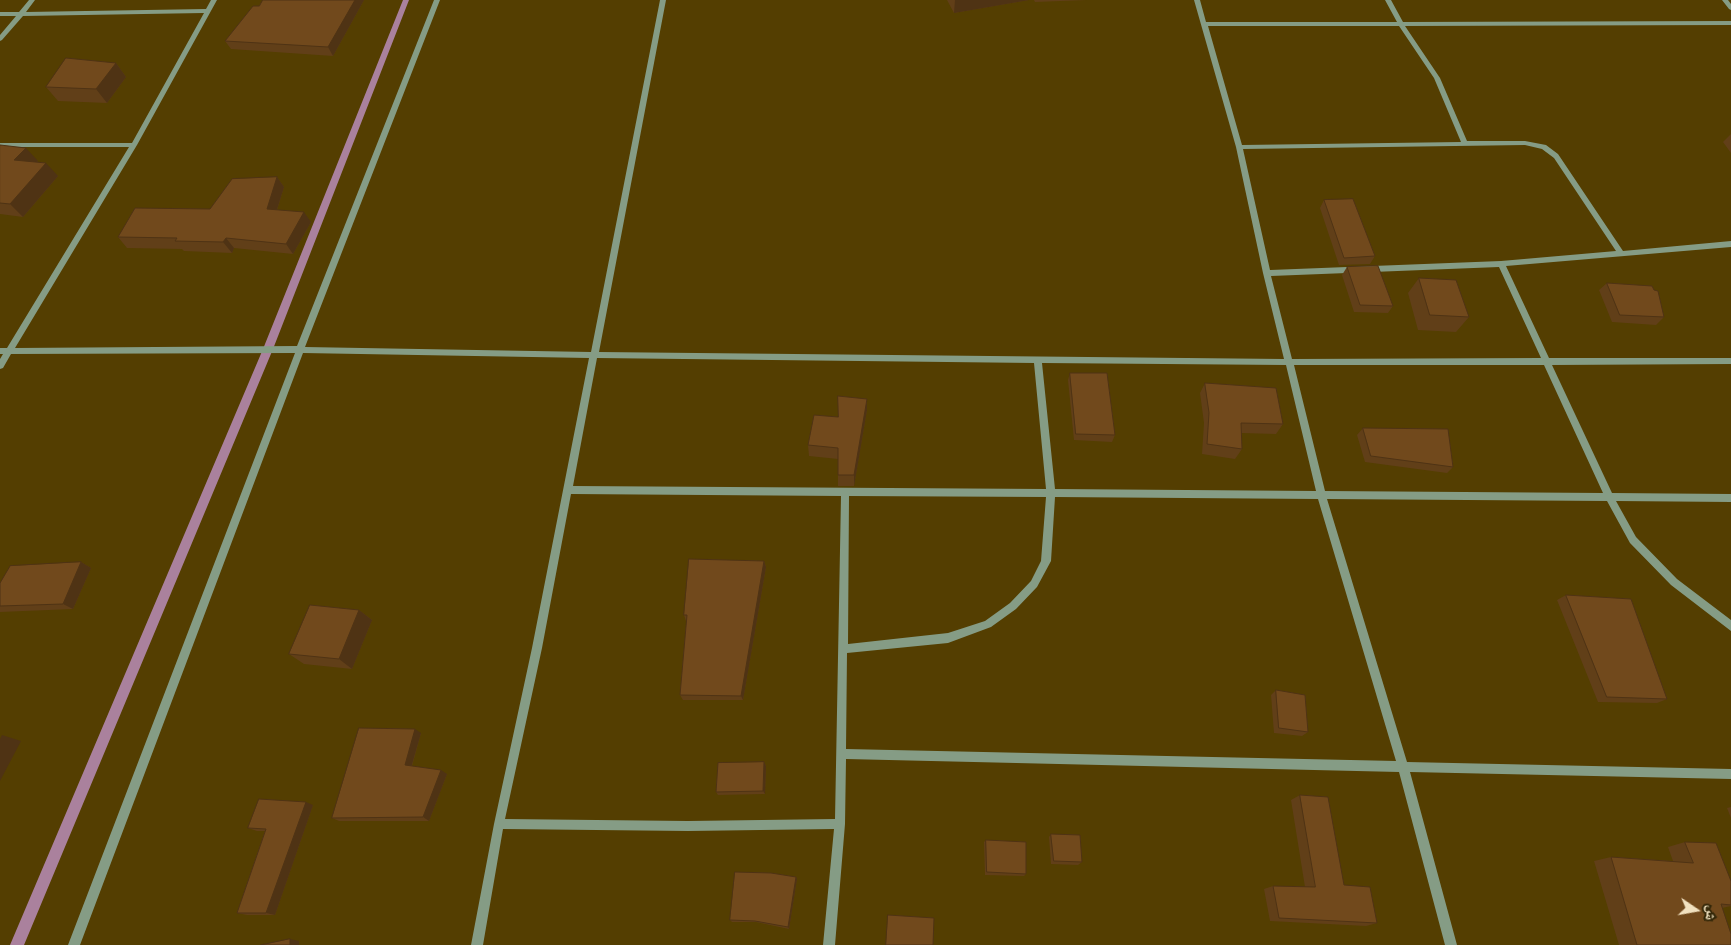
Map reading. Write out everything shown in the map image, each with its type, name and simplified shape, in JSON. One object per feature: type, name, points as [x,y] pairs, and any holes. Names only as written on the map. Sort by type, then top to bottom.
[{"type":"street","points":[[0,39],[32,0]]},
{"type":"street","points":[[0,366],[134,145],[214,0]]},
{"type":"street","points":[[74,945],[300,350],[437,0]]},
{"type":"street","points":[[477,945],[499,824],[537,648],[663,0]]},
{"type":"street","points":[[1197,0],[1239,147],[1267,273],[1322,496],[1403,767],[1451,945]]},
{"type":"street","points":[[1388,0],[1401,24],[1437,78],[1465,144]]},
{"type":"street","points":[[1726,0],[1731,8]]},
{"type":"street","points":[[0,14],[207,11]]},
{"type":"street","points":[[1204,24],[1731,23]]},
{"type":"street","points":[[1239,147],[1525,143],[1544,147],[1556,156],[1621,253]]},
{"type":"street","points":[[0,145],[134,145]]},
{"type":"street","points":[[1267,273],[1500,264],[1731,244]]},
{"type":"street","points":[[1500,264],[1609,497],[1633,540],[1674,582],[1731,626]]},
{"type":"street","points":[[0,351],[300,350],[1290,362],[1731,361]]},
{"type":"street","points":[[843,649],[948,638],[988,624],[1013,606],[1034,584],[1046,561],[1051,494],[1038,359]]},
{"type":"street","points":[[568,490],[1731,498]]},
{"type":"street","points":[[829,945],[840,824],[845,492]]},
{"type":"street","points":[[842,754],[1731,774]]},
{"type":"street","points":[[499,824],[688,826],[840,824]]},
{"type":"building","points":[[263,0],[355,0],[328,47],[225,41],[253,6],[259,6]]},
{"type":"building","points":[[66,58],[116,63],[96,89],[46,87]]},
{"type":"building","points":[[0,145],[26,148],[14,160],[46,163],[10,204],[0,203]]},
{"type":"building","points":[[277,177],[267,209],[304,212],[286,244],[226,238],[223,242],[175,241],[177,238],[118,237],[135,208],[210,209],[232,179]]},
{"type":"building","points":[[1353,199],[1375,256],[1344,258],[1324,200]]},
{"type":"building","points":[[1378,266],[1393,306],[1360,305],[1347,267]]},
{"type":"building","points":[[1419,278],[1456,280],[1469,317],[1430,315]]},
{"type":"building","points":[[1607,283],[1652,286],[1654,290],[1658,291],[1664,317],[1620,315]]},
{"type":"building","points":[[1070,373],[1107,373],[1115,435],[1076,434]]},
{"type":"building","points":[[1205,383],[1276,388],[1283,424],[1241,423],[1242,449],[1207,444],[1209,413]]},
{"type":"building","points":[[838,396],[867,399],[854,475],[838,475],[838,448],[808,445],[814,415],[838,417]]},
{"type":"building","points":[[1363,428],[1448,429],[1453,467],[1371,456]]},
{"type":"building","points":[[689,559],[764,561],[741,696],[680,695],[687,615],[684,615]]},
{"type":"building","points":[[81,562],[63,604],[0,606],[0,583],[10,566]]},
{"type":"building","points":[[1566,595],[1631,599],[1667,699],[1607,697]]},
{"type":"building","points":[[310,605],[359,610],[339,659],[289,654]]},
{"type":"building","points":[[1276,690],[1305,695],[1308,732],[1279,728]]},
{"type":"building","points":[[359,728],[415,729],[405,765],[441,770],[423,817],[332,818]]},
{"type":"building","points":[[764,762],[763,791],[716,792],[718,763]]},
{"type":"building","points":[[1300,795],[1328,797],[1344,885],[1370,887],[1377,923],[1279,918],[1273,886],[1315,887]]},
{"type":"building","points":[[259,799],[306,802],[266,913],[237,913],[266,829],[248,828]]},
{"type":"building","points":[[1051,834],[1080,835],[1082,862],[1054,861]]},
{"type":"building","points":[[986,840],[1026,842],[1026,874],[987,872]]},
{"type":"building","points":[[1685,842],[1716,843],[1731,881],[1731,905],[1721,904],[1731,934],[1731,945],[1637,945],[1611,857],[1693,863]]},
{"type":"building","points":[[735,872],[771,873],[796,877],[788,927],[755,921],[730,920]]},
{"type":"building","points":[[888,915],[934,918],[933,945],[886,945]]},
{"type":"building","points":[[290,939],[290,945],[261,945]]},
{"type":"waterway","points":[[17,945],[268,349],[406,0]]}]
